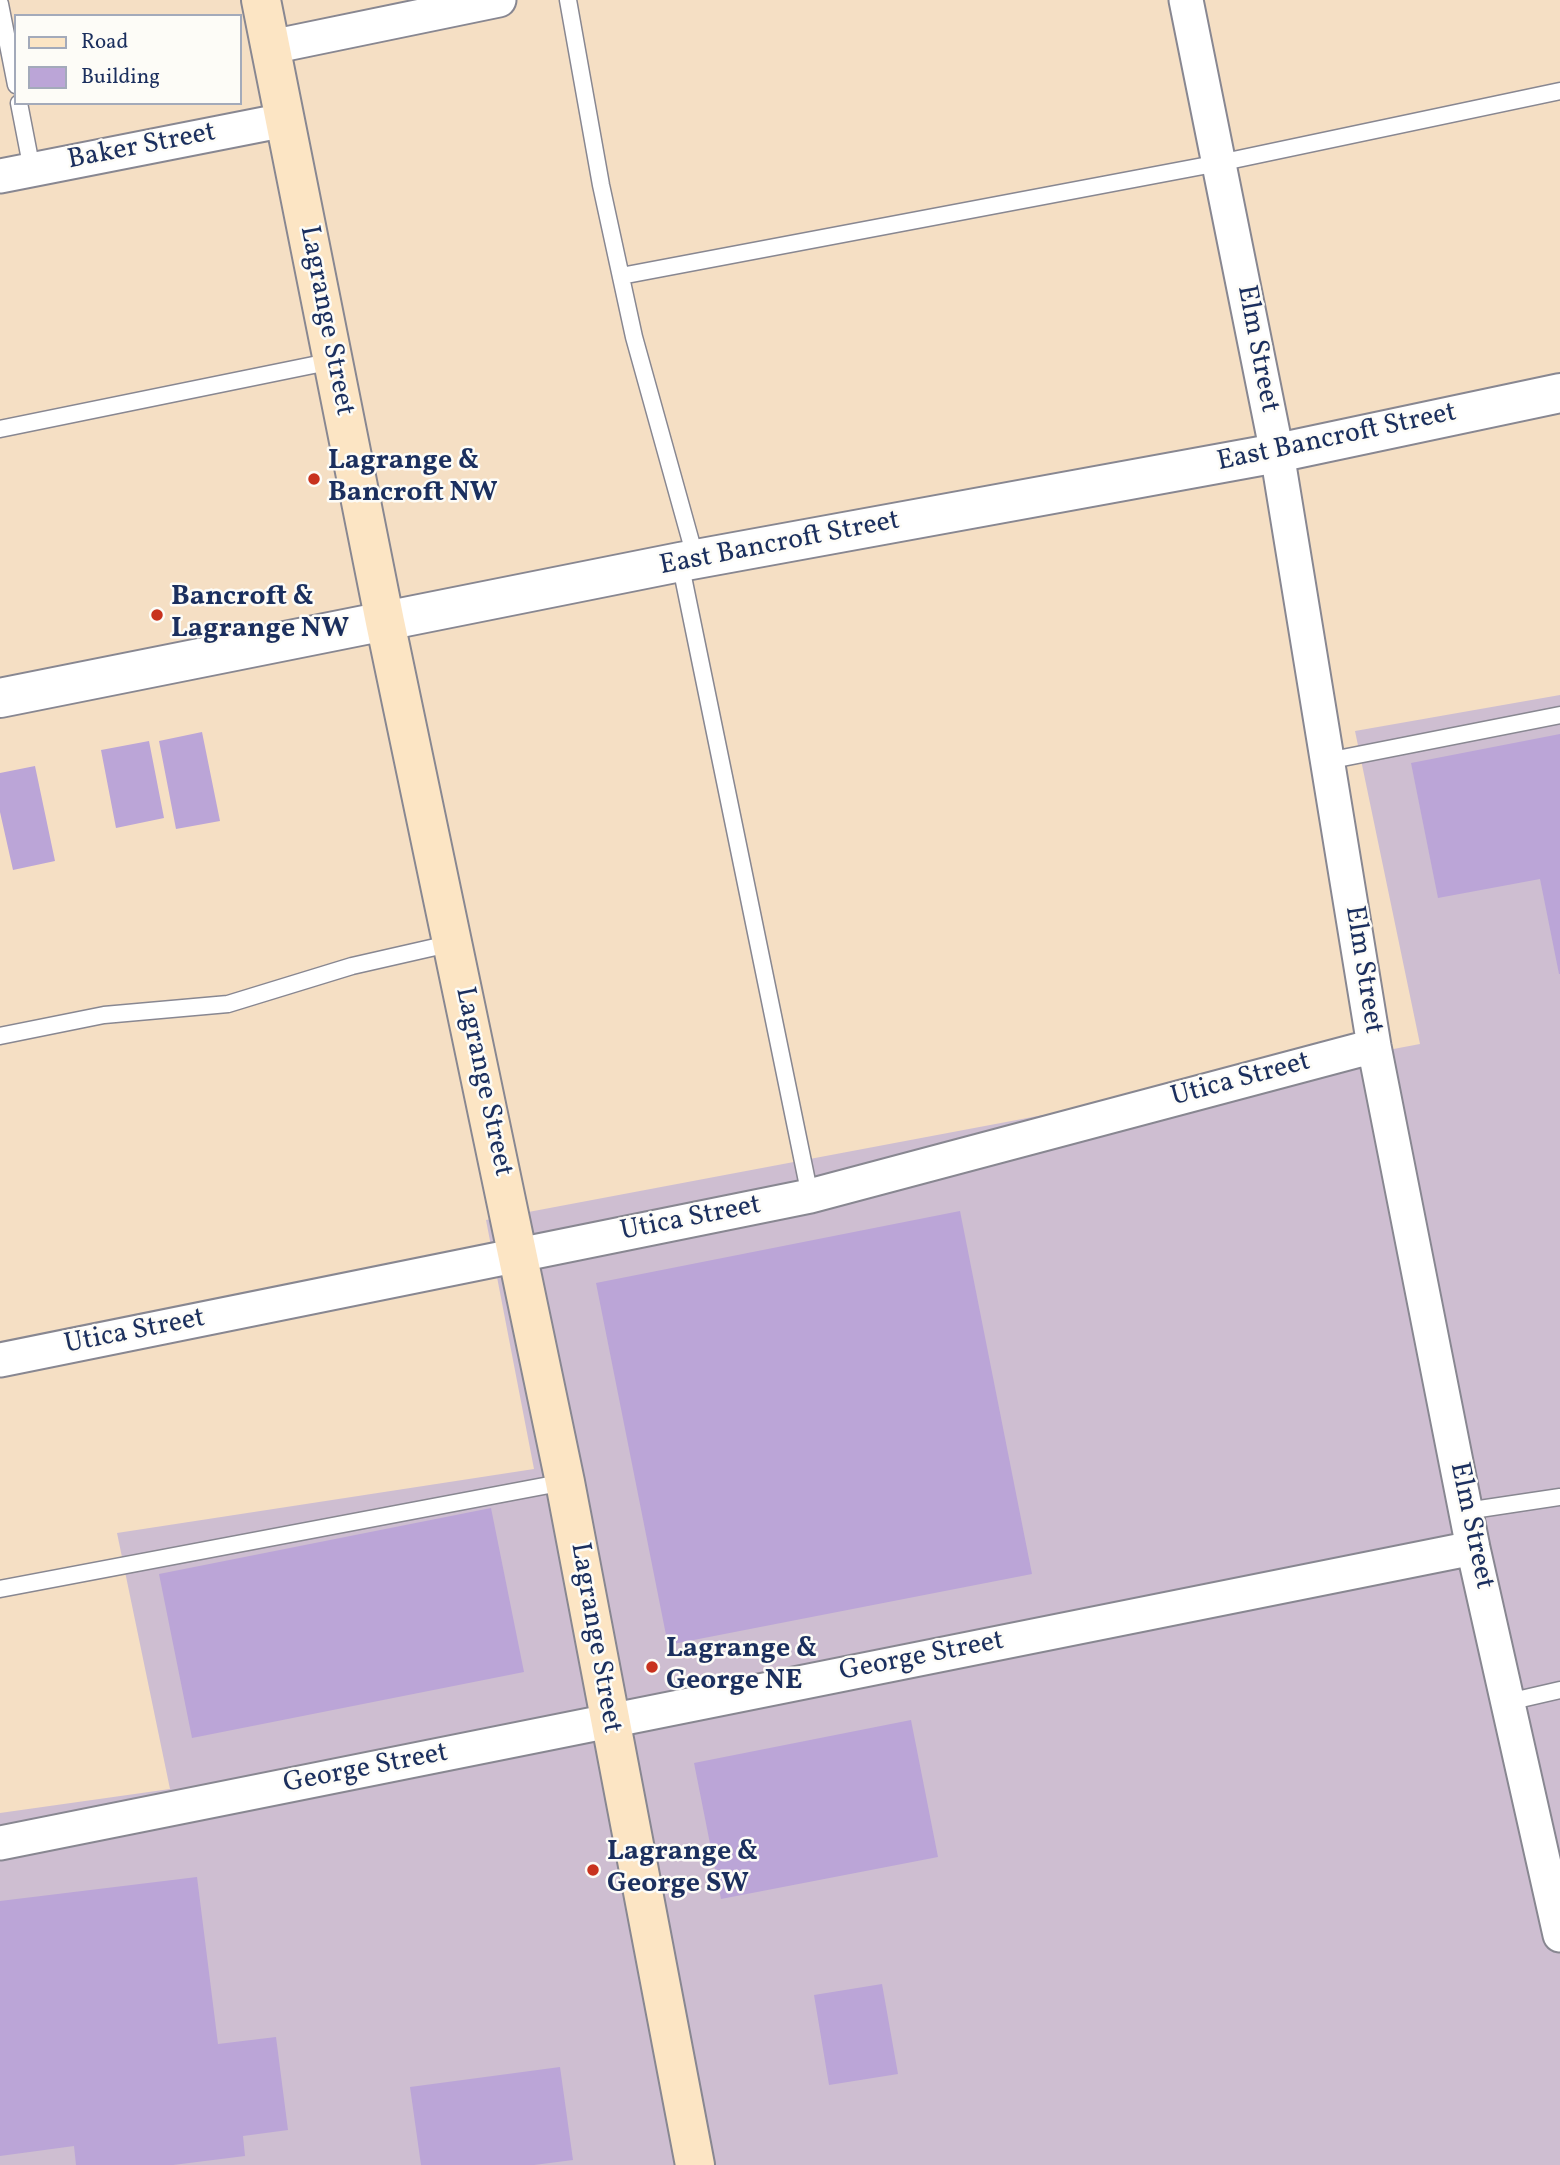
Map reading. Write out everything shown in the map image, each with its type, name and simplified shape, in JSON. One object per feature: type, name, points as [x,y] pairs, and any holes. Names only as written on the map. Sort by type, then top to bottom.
[{"type":"main road","name":"Lagrange Street","points":[[261,0],[384,622],[565,1482],[608,1721],[695,2165]]},
{"type":"street","points":[[271,47],[499,0]]},
{"type":"street","name":"Elm Street","points":[[1186,0],[1277,453],[1374,1046],[1473,1548],[1560,1935]]},
{"type":"street","name":"Baker Street","points":[[0,176],[285,120]]},
{"type":"street","name":"East Bancroft Street","points":[[0,698],[688,561],[1277,453],[1560,393]]},
{"type":"street","name":"Utica Street","points":[[0,1360],[810,1196],[1374,1046]]},
{"type":"street","name":"George Street","points":[[0,1843],[1473,1548]]},
{"type":"lane","points":[[568,0],[634,337],[688,561],[810,1196]]},
{"type":"lane","points":[[0,4],[14,75]]},
{"type":"lane","points":[[621,276],[1219,163],[1560,91]]},
{"type":"lane","points":[[19,105],[32,170]]},
{"type":"lane","points":[[0,429],[333,361]]},
{"type":"lane","points":[[1327,761],[1560,715]]},
{"type":"lane","points":[[0,1036],[104,1015],[228,1004],[352,966],[453,943]]},
{"type":"lane","points":[[0,1590],[565,1482]]},
{"type":"lane","points":[[1466,1511],[1560,1496]]},
{"type":"lane","points":[[1508,1702],[1560,1690]]},
{"type":"shaded area","points":[[1560,695],[1560,2165],[0,2165],[0,1813],[170,1789],[117,1533],[534,1469],[486,1220],[1420,1044],[1355,731]]},
{"type":"building","points":[[202,732],[220,821],[176,829],[159,741]]},
{"type":"building","points":[[1560,734],[1559,974],[1540,879],[1438,898],[1411,763]]},
{"type":"building","points":[[149,741],[164,818],[116,828],[101,750]]},
{"type":"building","points":[[35,766],[55,861],[13,870],[0,812],[0,773]]},
{"type":"building","points":[[960,1211],[1032,1574],[668,1645],[596,1283]]},
{"type":"building","points":[[491,1508],[524,1672],[192,1738],[159,1574]]},
{"type":"building","points":[[911,1720],[938,1857],[721,1899],[694,1763]]},
{"type":"building","points":[[197,1877],[218,2044],[276,2037],[288,2130],[243,2136],[245,2156],[173,2165],[76,2165],[74,2146],[0,2156],[0,1901]]},
{"type":"building","points":[[882,1984],[898,2074],[829,2085],[814,1995]]},
{"type":"building","points":[[560,2067],[573,2160],[534,2165],[421,2165],[410,2087]]},
{"type":"place","name":"Lagrange & Bancroft NW","points":[[314,479]]},
{"type":"place","name":"Bancroft & Lagrange NW","points":[[157,615]]},
{"type":"place","name":"Lagrange & George NE","points":[[652,1667]]},
{"type":"place","name":"Lagrange & George SW","points":[[593,1870]]}]
